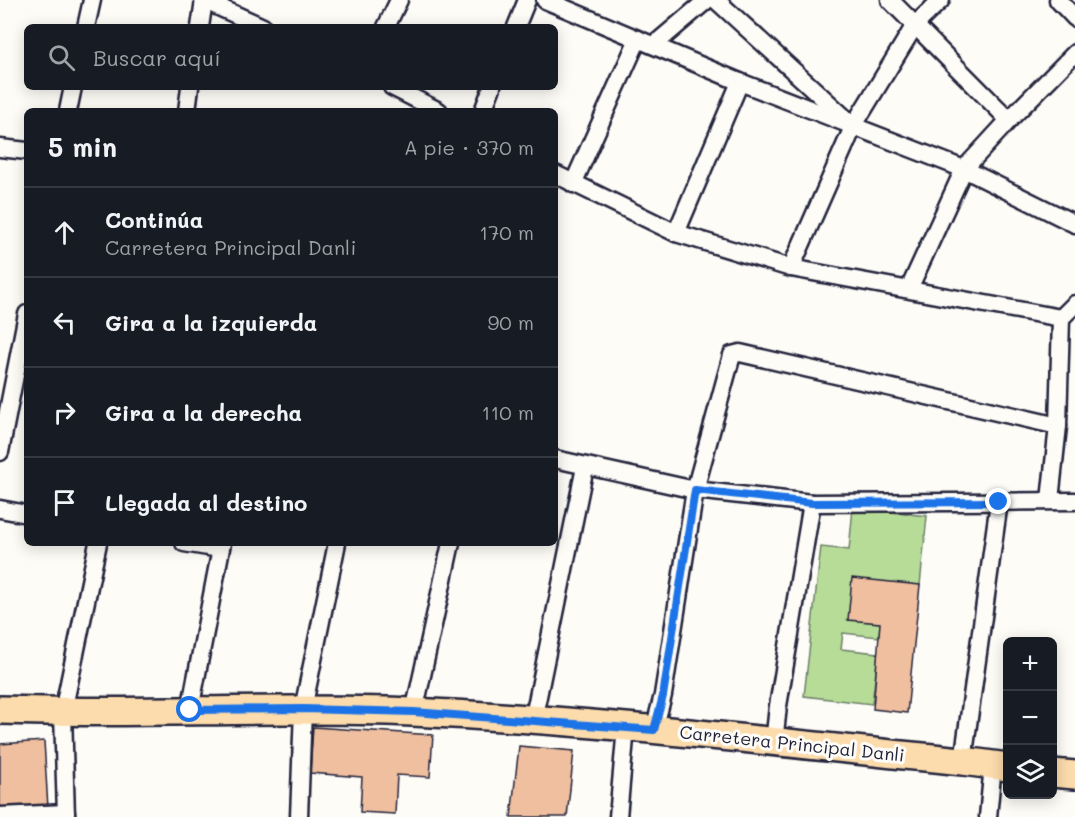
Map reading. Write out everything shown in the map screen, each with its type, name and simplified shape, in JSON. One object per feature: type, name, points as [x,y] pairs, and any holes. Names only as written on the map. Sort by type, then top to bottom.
[{"type":"main road","name":"Carretera Principal Danli","points":[[0,710],[63,712],[303,709],[414,712],[626,727],[963,760],[1000,766]]},
{"type":"main road","points":[[1057,774],[1075,776]]},
{"type":"street","points":[[87,24],[92,0]]},
{"type":"street","points":[[200,24],[204,0],[256,24]]},
{"type":"street","points":[[387,24],[399,0]]},
{"type":"street","points":[[517,24],[527,0]]},
{"type":"street","points":[[545,0],[740,82],[964,170],[1075,224]]},
{"type":"street","points":[[654,45],[707,0]]},
{"type":"street","points":[[716,0],[854,125]]},
{"type":"street","points":[[890,0],[1009,120]]},
{"type":"street","points":[[791,268],[854,125],[915,25],[941,0]]},
{"type":"street","points":[[1058,0],[1075,18]]},
{"type":"street","points":[[573,184],[638,39]]},
{"type":"street","points":[[909,289],[964,170],[1075,53]]},
{"type":"street","points":[[676,233],[740,82]]},
{"type":"street","points":[[69,108],[72,90]]},
{"type":"street","points":[[187,108],[190,90]]},
{"type":"street","points":[[398,90],[434,108]]},
{"type":"street","points":[[484,108],[491,90]]},
{"type":"street","points":[[0,148],[24,151]]},
{"type":"street","points":[[558,176],[676,233],[791,268],[1061,318]]},
{"type":"street","points":[[1050,500],[1058,426],[1061,318],[1075,304]]},
{"type":"street","points":[[0,452],[24,329]]},
{"type":"street","points":[[654,730],[663,696],[695,490],[732,355],[740,353],[1058,426]]},
{"type":"street","points":[[558,460],[695,490],[812,503],[1075,501]]},
{"type":"street","points":[[533,720],[585,467]]},
{"type":"street","points":[[963,760],[999,502]]},
{"type":"street","points":[[774,743],[778,706],[812,503]]},
{"type":"street","points":[[0,508],[24,513]]},
{"type":"street","points":[[0,816],[66,815],[63,712],[97,546]]},
{"type":"street","points":[[190,710],[221,546]]},
{"type":"street","points":[[299,817],[303,709],[336,546]]},
{"type":"street","points":[[414,712],[450,546]]},
{"type":"street","points":[[618,817],[626,727]]},
{"type":"street","points":[[988,817],[1000,766]]},
{"type":"green space","points":[[853,508],[927,516],[920,585],[848,619],[880,623],[879,637],[843,633],[841,649],[878,653],[872,704],[804,696],[821,547],[849,550]]},
{"type":"building","points":[[852,578],[920,585],[907,713],[873,709],[880,623],[848,620]]},
{"type":"building","points":[[313,727],[433,735],[430,777],[397,775],[395,814],[360,812],[362,777],[310,773]]},
{"type":"building","points":[[44,741],[48,808],[0,810],[0,744]]},
{"type":"building","points":[[519,746],[574,751],[567,817],[511,817]]},
{"type":"route","points":[[190,710],[303,709],[414,712],[654,730],[663,696],[695,490],[812,503],[999,502]]}]
